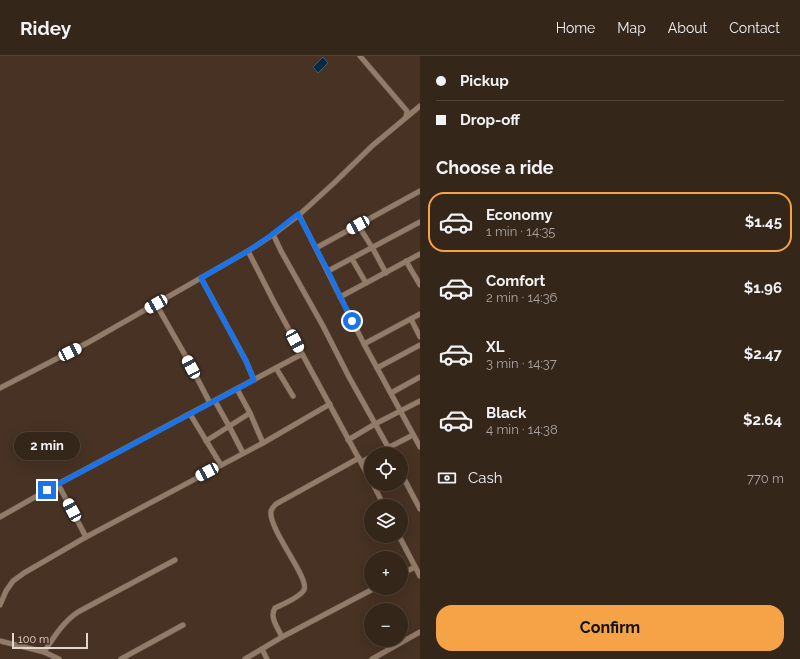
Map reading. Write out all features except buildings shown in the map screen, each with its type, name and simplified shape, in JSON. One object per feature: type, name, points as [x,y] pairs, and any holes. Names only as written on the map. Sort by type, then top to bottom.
[{"type":"street","points":[[360,56],[407,111],[406,117]]},
{"type":"street","points":[[0,388],[89,342],[248,251],[273,234],[298,214],[334,183],[372,146],[420,106]]},
{"type":"street","points":[[316,248],[420,191]]},
{"type":"street","points":[[298,214],[364,344],[420,447]]},
{"type":"street","points":[[328,271],[420,222]]},
{"type":"street","points":[[358,225],[386,273]]},
{"type":"street","points":[[273,234],[387,447]]},
{"type":"street","points":[[248,251],[364,468]]},
{"type":"street","points":[[340,297],[420,254]]},
{"type":"street","points":[[352,259],[366,283]]},
{"type":"street","points":[[406,261],[420,285]]},
{"type":"street","points":[[201,278],[246,361],[254,380]]},
{"type":"street","points":[[156,304],[212,402],[229,426],[243,454]]},
{"type":"street","points":[[364,344],[420,314]]},
{"type":"street","points":[[411,319],[420,337]]},
{"type":"street","points":[[377,368],[420,345]]},
{"type":"street","points":[[0,517],[58,484],[302,354]]},
{"type":"street","points":[[276,368],[293,396]]},
{"type":"street","points":[[391,393],[420,377]]},
{"type":"street","points":[[237,389],[250,413],[263,443]]},
{"type":"street","points":[[348,440],[420,400]]},
{"type":"street","points":[[0,605],[6,591],[13,581],[24,573],[86,536],[243,454],[330,404]]},
{"type":"street","points":[[206,441],[250,413]]},
{"type":"street","points":[[190,414],[221,465]]},
{"type":"street","points":[[390,447],[413,435]]},
{"type":"street","points":[[282,637],[273,618],[273,611],[275,608],[299,596],[304,590],[305,585],[272,522],[271,511],[276,504],[364,459]]},
{"type":"street","points":[[58,484],[86,536]]},
{"type":"street","points":[[408,486],[420,509]]},
{"type":"street","points":[[403,543],[420,576]]},
{"type":"street","points":[[44,652],[59,630],[78,612],[175,560]]},
{"type":"street","points":[[408,570],[415,567]]},
{"type":"street","points":[[245,659],[282,637],[364,594]]},
{"type":"street","points":[[121,659],[184,625]]},
{"type":"street","points":[[372,659],[420,632]]},
{"type":"street","points":[[0,642],[44,652],[59,659]]},
{"type":"street","points":[[262,649],[267,659]]},
{"type":"water","points":[[323,57],[328,63],[318,73],[313,67]]},
{"type":"route","points":[[47,490],[254,380],[246,361],[201,278],[248,251],[298,214],[352,321]]}]
